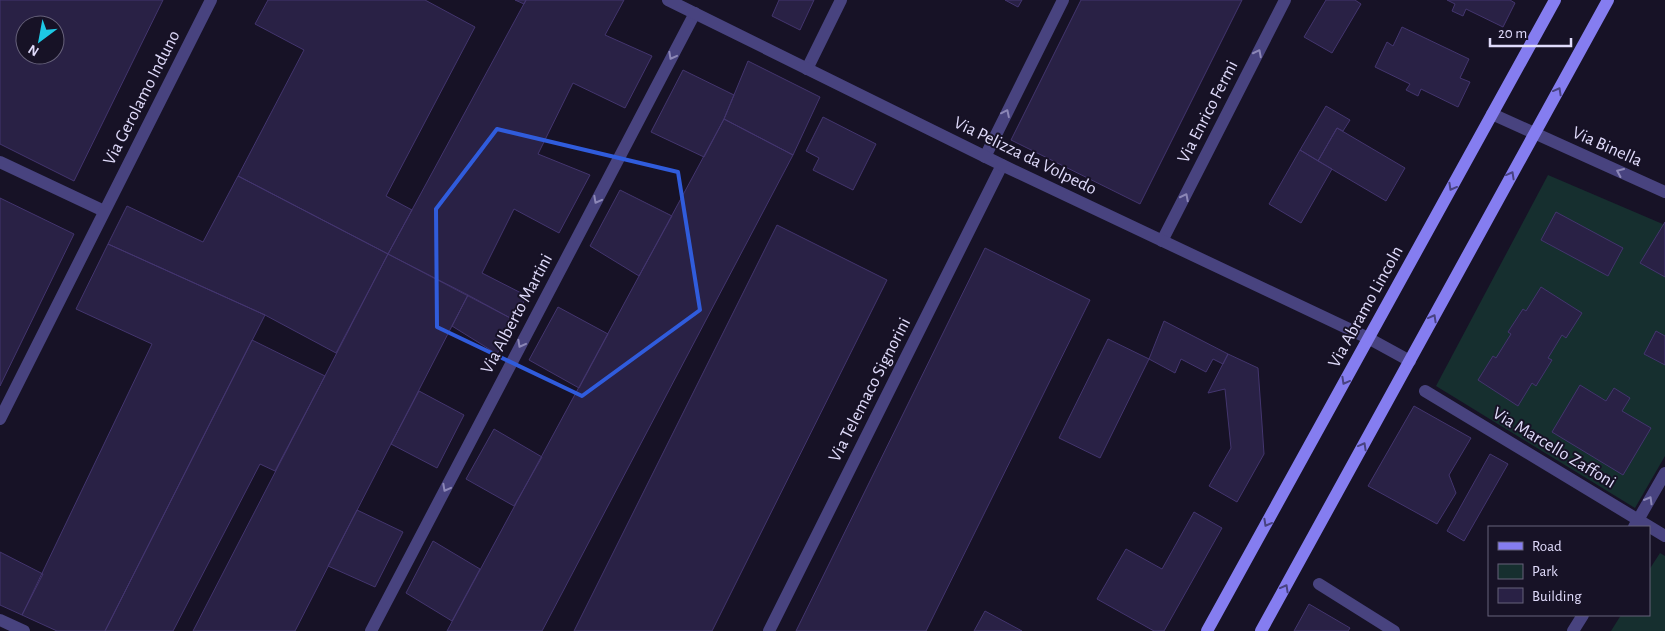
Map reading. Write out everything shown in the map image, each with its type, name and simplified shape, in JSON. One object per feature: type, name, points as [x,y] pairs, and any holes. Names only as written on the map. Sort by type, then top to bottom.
[{"type":"main road","name":"Via Abramo Lincoln","points":[[1207,631],[1555,0]]},
{"type":"main road","points":[[1261,631],[1608,0]]},
{"type":"street","name":"Via Gerolamo Induno","points":[[0,418],[211,0]]},
{"type":"street","name":"Via Pelizza da Volpedo","points":[[668,0],[1002,165],[1368,338],[1410,361]]},
{"type":"street","points":[[807,69],[841,0]]},
{"type":"street","points":[[985,156],[1063,0]]},
{"type":"street","name":"Via Enrico Fermi","points":[[1162,241],[1285,0]]},
{"type":"street","name":"Via Alberto Martini","points":[[371,631],[695,13]]},
{"type":"street","name":"Via Binella","points":[[1492,114],[1665,192]]},
{"type":"street","points":[[0,162],[104,211]]},
{"type":"street","name":"Via Telemaco Signorini","points":[[768,631],[1002,165]]},
{"type":"street","name":"Via Marcello Zaffoni","points":[[1425,391],[1636,524]]},
{"type":"street","points":[[1636,524],[1665,473]]},
{"type":"street","name":"Via Marcello Zaffoni","points":[[1650,530],[1665,536]]},
{"type":"street","points":[[1319,584],[1394,631]]},
{"type":"street","points":[[1573,631],[1582,616]]},
{"type":"street","points":[[0,620],[24,631]]},
{"type":"highlighted area","points":[[497,129],[678,172],[700,310],[582,396],[437,327],[436,209]]},
{"type":"green space","points":[[1548,175],[1665,225],[1665,456],[1635,508],[1436,386]]},
{"type":"green space","points":[[1660,553],[1665,556],[1665,631],[1611,631],[1620,616],[1650,616],[1650,568]]},
{"type":"building","points":[[0,0],[163,0],[74,181],[0,144]]},
{"type":"building","points":[[268,0],[425,0],[475,27],[386,196],[412,210],[388,254],[238,176],[304,50],[255,24]]},
{"type":"building","points":[[515,0],[526,0],[524,4]]},
{"type":"building","points":[[526,0],[624,0],[605,35],[652,56],[625,108],[573,83],[538,154],[590,175],[559,233],[514,209],[482,273],[527,296],[514,320],[388,254]]},
{"type":"building","points":[[779,0],[814,0],[800,30],[772,16]]},
{"type":"building","points":[[1005,0],[1022,0],[1018,7]]},
{"type":"building","points":[[1081,0],[1242,0],[1140,204],[1011,140]]},
{"type":"building","points":[[1326,0],[1355,0],[1361,4],[1332,53],[1304,37]]},
{"type":"building","points":[[1447,0],[1510,0],[1515,3],[1503,27],[1466,9],[1463,16],[1452,11],[1455,4]]},
{"type":"building","points":[[1402,27],[1469,59],[1460,78],[1470,82],[1458,107],[1421,89],[1418,96],[1406,90],[1410,84],[1375,67],[1387,42],[1393,46]]},
{"type":"building","points":[[748,61],[820,97],[793,155],[724,119]]},
{"type":"building","points":[[683,70],[734,95],[704,157],[651,132]]},
{"type":"building","points":[[1326,106],[1350,120],[1343,131],[1337,128],[1318,161],[1300,150]]},
{"type":"building","points":[[823,117],[876,144],[853,190],[813,170],[819,158],[806,151]]},
{"type":"building","points":[[724,119],[793,155],[542,631],[447,631]]},
{"type":"building","points":[[1337,128],[1405,168],[1386,201],[1318,161]]},
{"type":"building","points":[[1300,150],[1332,169],[1301,223],[1269,204]]},
{"type":"building","points":[[238,176],[388,254],[336,353],[265,315],[108,244],[127,206],[203,242]]},
{"type":"building","points":[[620,190],[672,216],[639,276],[590,246]]},
{"type":"building","points":[[0,198],[74,234],[0,386]]},
{"type":"building","points":[[1556,212],[1623,248],[1608,276],[1541,240]]},
{"type":"building","points":[[1665,222],[1665,277],[1640,263]]},
{"type":"building","points":[[777,225],[887,280],[712,631],[574,631]]},
{"type":"building","points":[[108,244],[265,315],[105,631],[57,631],[22,615],[152,344],[76,309]]},
{"type":"building","points":[[985,248],[1090,300],[926,631],[796,631]]},
{"type":"building","points":[[388,254],[468,295],[295,631],[193,631]]},
{"type":"building","points":[[1541,287],[1582,313],[1566,338],[1562,335],[1548,358],[1552,360],[1536,386],[1532,383],[1518,406],[1478,380],[1493,356],[1496,358],[1511,334],[1508,332],[1523,309],[1526,311]]},
{"type":"building","points":[[468,295],[514,320],[497,354],[452,326]]},
{"type":"building","points":[[558,307],[608,334],[579,388],[529,360]]},
{"type":"building","points":[[1164,321],[1228,354],[1223,364],[1213,359],[1206,372],[1181,359],[1175,373],[1149,359]]},
{"type":"building","points":[[1656,331],[1665,336],[1665,365],[1644,354]]},
{"type":"building","points":[[1108,339],[1149,359],[1100,458],[1059,438]]},
{"type":"building","points":[[252,340],[325,376],[275,471],[260,464],[173,631],[105,631]]},
{"type":"building","points":[[1228,354],[1258,368],[1264,454],[1237,502],[1209,486],[1231,448],[1225,389],[1208,393]]},
{"type":"building","points":[[1580,385],[1606,401],[1614,388],[1630,398],[1622,411],[1651,428],[1623,475],[1552,432]]},
{"type":"building","points":[[419,391],[464,415],[437,468],[391,444]]},
{"type":"building","points":[[1414,406],[1471,438],[1449,475],[1456,493],[1437,524],[1368,486]]},
{"type":"building","points":[[494,429],[542,457],[514,506],[466,479]]},
{"type":"building","points":[[1490,454],[1508,464],[1464,541],[1447,531]]},
{"type":"building","points":[[357,510],[403,532],[375,587],[328,566]]},
{"type":"building","points":[[1194,512],[1222,528],[1164,631],[1154,631],[1097,599],[1126,549],[1162,569]]},
{"type":"building","points":[[433,541],[480,569],[452,621],[406,593]]},
{"type":"building","points":[[0,552],[43,574],[22,615],[0,605]]},
{"type":"building","points":[[1309,604],[1350,628],[1348,631],[1294,631]]},
{"type":"building","points":[[985,611],[1022,631],[974,631]]}]
